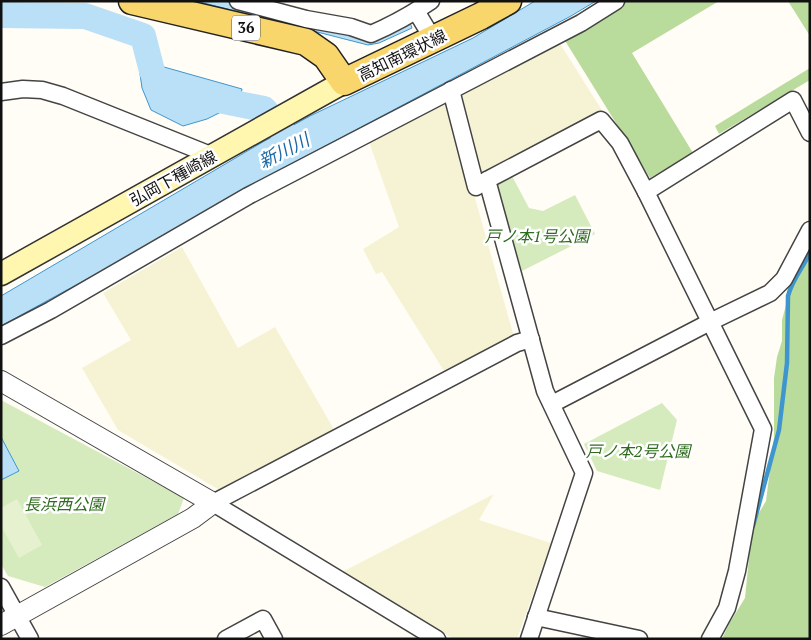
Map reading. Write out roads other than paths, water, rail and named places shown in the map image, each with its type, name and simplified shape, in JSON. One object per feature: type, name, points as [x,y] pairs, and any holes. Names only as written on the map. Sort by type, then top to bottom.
[{"type":"main road","name":"高知南環状線","points":[[132,1],[306,42],[326,56],[344,82],[433,39],[479,9],[508,1]]},
{"type":"main road","name":"弘岡下種崎線","points":[[1,274],[344,82]]},
{"type":"street","points":[[238,1],[306,19],[351,27],[371,34],[432,1]]},
{"type":"street","points":[[1,336],[51,310],[248,196],[581,23],[616,1]]},
{"type":"street","points":[[416,11],[433,39]]},
{"type":"street","points":[[1,92],[33,89],[64,96],[214,156]]},
{"type":"street","points":[[451,90],[476,187],[601,120],[620,143],[646,192],[763,429],[737,571],[727,608],[710,639]]},
{"type":"street","points":[[646,192],[794,100],[810,133]]},
{"type":"street","points":[[487,180],[545,392],[584,473],[529,639]]},
{"type":"street","points":[[552,404],[770,293],[784,279],[810,230]]},
{"type":"street","points":[[9,620],[193,518],[213,503],[517,343],[531,339]]},
{"type":"street","points":[[1,381],[213,503],[427,636]]},
{"type":"street","points":[[1,587],[9,620],[30,639]]},
{"type":"street","points":[[536,617],[639,639]]},
{"type":"street","points":[[226,639],[263,619],[274,639]]},
{"type":"water","points":[[196,1],[225,1],[371,38],[409,20],[412,28],[379,43],[368,45]]},
{"type":"water","name":"新川川","points":[[535,1],[596,1],[227,198],[118,262],[1,326],[1,296],[261,143],[310,116],[473,38]]},
{"type":"water","points":[[150,37],[157,70],[162,72],[164,67],[242,89],[238,108],[223,111],[207,119],[183,126],[151,110],[142,88],[135,39]]},
{"type":"water","points":[[1,437],[19,471],[1,480]]},
{"type":"waterway","points":[[1,15],[85,16],[143,36],[152,71]]},
{"type":"waterway","name":"新川川","points":[[204,97],[264,109],[293,144]]},
{"type":"waterway","points":[[753,526],[779,430],[787,363],[788,296],[795,279],[810,253]]},
{"type":"park label","name":"戸ノ本1号公園","points":[[537,236]]},
{"type":"park label","name":"戸ノ本2号公園","points":[[638,451]]},
{"type":"park label","name":"長浜西公園","points":[[64,504]]}]
